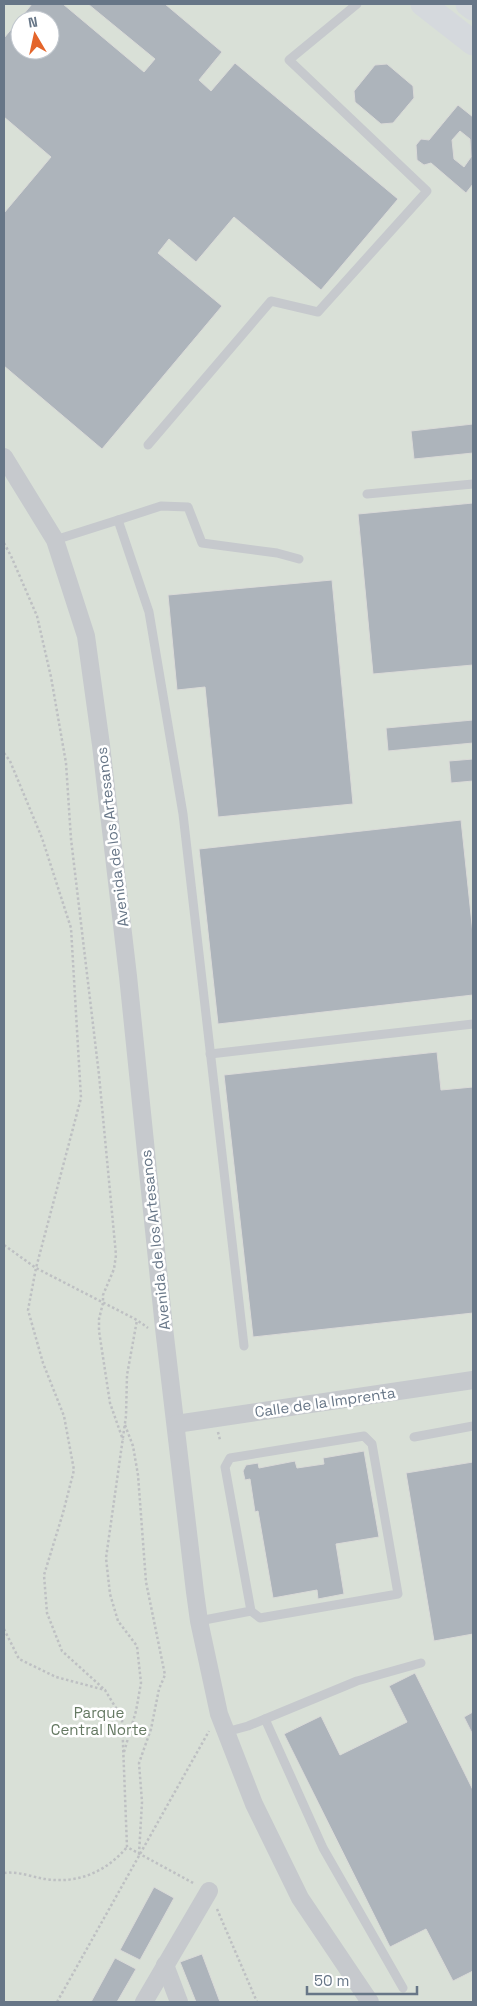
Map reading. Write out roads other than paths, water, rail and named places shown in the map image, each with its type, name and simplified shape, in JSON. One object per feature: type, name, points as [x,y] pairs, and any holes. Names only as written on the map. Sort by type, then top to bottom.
[{"type":"street","points":[[424,4],[473,43]]},
{"type":"street","points":[[468,4],[473,8]]},
{"type":"street","name":"Avenida de los Artesanos","points":[[4,457],[55,540],[86,636],[100,736],[128,976],[164,1328],[199,1621],[219,1714],[254,1804],[300,1898],[370,2002]]},
{"type":"street","name":"Calle de la Imprenta","points":[[176,1424],[473,1380]]},
{"type":"street","points":[[144,2002],[209,1891]]},
{"type":"street","points":[[165,1965],[178,2002]]},
{"type":"lane","points":[[148,445],[271,300],[318,312],[428,191],[289,60],[357,4]]},
{"type":"lane","points":[[367,494],[473,484]]},
{"type":"lane","points":[[55,540],[161,506],[188,507],[202,543],[277,553],[299,559]]},
{"type":"lane","points":[[118,520],[149,612],[183,814],[244,1346]]},
{"type":"lane","points":[[210,1054],[473,1024]]},
{"type":"lane","points":[[414,1437],[473,1426]]},
{"type":"lane","points":[[199,1621],[251,1611],[260,1618],[398,1594],[372,1444],[364,1436],[230,1458],[225,1467],[251,1611]]},
{"type":"lane","points":[[226,1732],[248,1726],[357,1681],[421,1663]]},
{"type":"lane","points":[[265,1719],[323,1848],[403,1988]]},
{"type":"park label","name":"Parque Central Norte","points":[[99,1720]]}]
